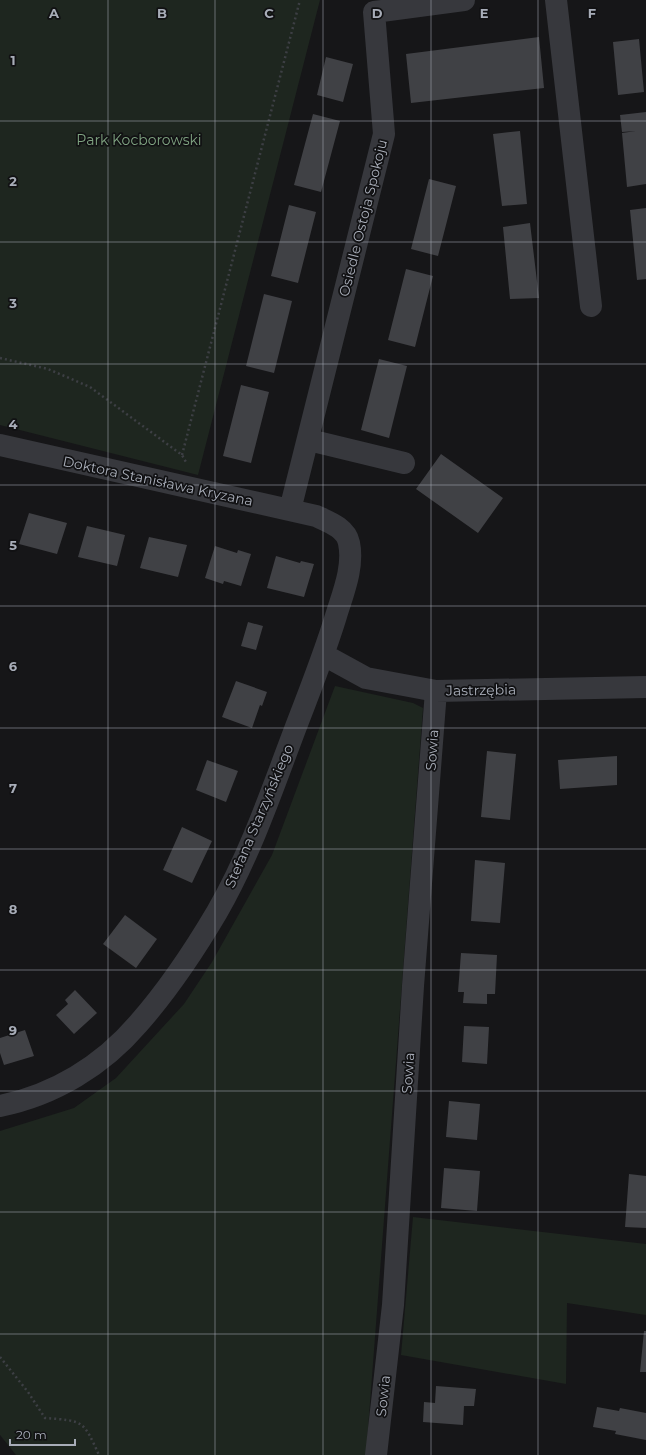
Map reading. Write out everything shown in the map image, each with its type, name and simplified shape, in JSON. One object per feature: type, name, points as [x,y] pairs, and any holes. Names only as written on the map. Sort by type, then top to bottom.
[{"type":"street","name":"Osiedle Ostoja Spokoju","points":[[290,510],[309,440],[384,134],[374,12],[464,0]]},
{"type":"street","points":[[556,0],[591,306]]},
{"type":"street","points":[[309,440],[404,463]]},
{"type":"street","name":"Doktora Stanisława Kryzana","points":[[0,445],[316,516]]},
{"type":"street","name":"Stefana Starzyńskiego","points":[[0,1106],[23,1101],[52,1089],[72,1080],[91,1067],[137,1025],[168,987],[217,911],[235,877],[256,831],[324,655],[346,586],[351,561],[349,541],[338,527],[316,516]]},
{"type":"street","name":"Jastrzębia","points":[[324,655],[366,678],[436,691],[646,687]]},
{"type":"street","name":"Sowia","points":[[376,1455],[393,1305],[413,986],[436,691]]},
{"type":"path","points":[[182,455],[300,0]]},
{"type":"path","points":[[0,358],[48,369],[90,387],[182,455],[191,474],[186,488]]},
{"type":"path","points":[[0,1357],[45,1418],[74,1420],[87,1429],[99,1455]]},
{"type":"green space","name":"Park Kocborowski","points":[[0,0],[320,0],[198,475],[0,425]]},
{"type":"green space","points":[[335,686],[413,703],[423,708],[366,1455],[16,1455],[0,1435],[0,1131],[74,1108],[116,1078],[184,1004],[212,962],[272,855]]},
{"type":"green space","points":[[413,1217],[646,1244],[646,1315],[567,1303],[566,1384],[401,1355]]},
{"type":"building","points":[[539,37],[544,88],[411,103],[406,54]]},
{"type":"building","points":[[639,39],[644,92],[618,95],[613,42]]},
{"type":"building","points":[[326,57],[353,64],[343,102],[317,95]]},
{"type":"building","points":[[646,112],[646,184],[627,187],[622,133],[636,131],[622,132],[620,115]]},
{"type":"building","points":[[313,114],[340,121],[321,192],[294,185]]},
{"type":"building","points":[[520,131],[527,204],[502,206],[493,134]]},
{"type":"building","points":[[429,179],[456,186],[438,256],[411,249]]},
{"type":"building","points":[[289,205],[316,212],[298,283],[271,276]]},
{"type":"building","points":[[646,208],[646,279],[637,280],[630,210]]},
{"type":"building","points":[[530,223],[539,298],[510,299],[503,227]]},
{"type":"building","points":[[406,269],[433,276],[415,347],[388,340]]},
{"type":"building","points":[[264,294],[292,301],[274,373],[246,366]]},
{"type":"building","points":[[379,359],[407,366],[389,438],[361,430]]},
{"type":"building","points":[[241,385],[269,392],[251,463],[223,456]]},
{"type":"building","points":[[441,454],[503,498],[478,533],[416,489]]},
{"type":"building","points":[[29,513],[67,523],[57,554],[19,544]]},
{"type":"building","points":[[87,526],[125,535],[117,566],[78,557]]},
{"type":"building","points":[[149,537],[187,545],[178,577],[140,568]]},
{"type":"building","points":[[215,546],[237,553],[238,550],[251,554],[241,586],[224,581],[223,584],[205,578]]},
{"type":"building","points":[[276,556],[300,563],[301,561],[314,564],[304,597],[267,588]]},
{"type":"building","points":[[248,622],[263,626],[256,650],[241,646]]},
{"type":"building","points":[[236,681],[267,692],[262,706],[260,705],[252,728],[222,717]]},
{"type":"building","points":[[487,751],[516,754],[510,820],[481,817]]},
{"type":"building","points":[[617,756],[617,785],[560,789],[558,760]]},
{"type":"building","points":[[207,760],[238,771],[226,802],[196,790]]},
{"type":"building","points":[[182,827],[212,841],[192,883],[163,870]]},
{"type":"building","points":[[475,860],[505,863],[500,923],[471,921]]},
{"type":"building","points":[[125,915],[157,939],[136,968],[103,944]]},
{"type":"building","points":[[461,953],[497,955],[495,994],[487,994],[487,1004],[463,1003],[464,992],[458,992]]},
{"type":"building","points":[[75,990],[97,1013],[74,1034],[56,1015],[68,1004],[65,1000]]},
{"type":"building","points":[[464,1026],[489,1027],[487,1064],[462,1062]]},
{"type":"building","points":[[25,1030],[34,1056],[4,1065],[0,1053],[0,1038]]},
{"type":"building","points":[[449,1101],[480,1104],[477,1140],[446,1137]]},
{"type":"building","points":[[444,1168],[480,1171],[477,1211],[441,1208]]},
{"type":"building","points":[[629,1174],[646,1176],[646,1228],[625,1227]]},
{"type":"building","points":[[644,1331],[646,1331],[646,1372],[640,1372]]},
{"type":"building","points":[[436,1386],[476,1389],[474,1406],[464,1406],[463,1425],[423,1422],[424,1402],[435,1403]]},
{"type":"building","points":[[597,1407],[619,1411],[620,1408],[646,1413],[646,1440],[615,1434],[616,1431],[593,1427]]}]
